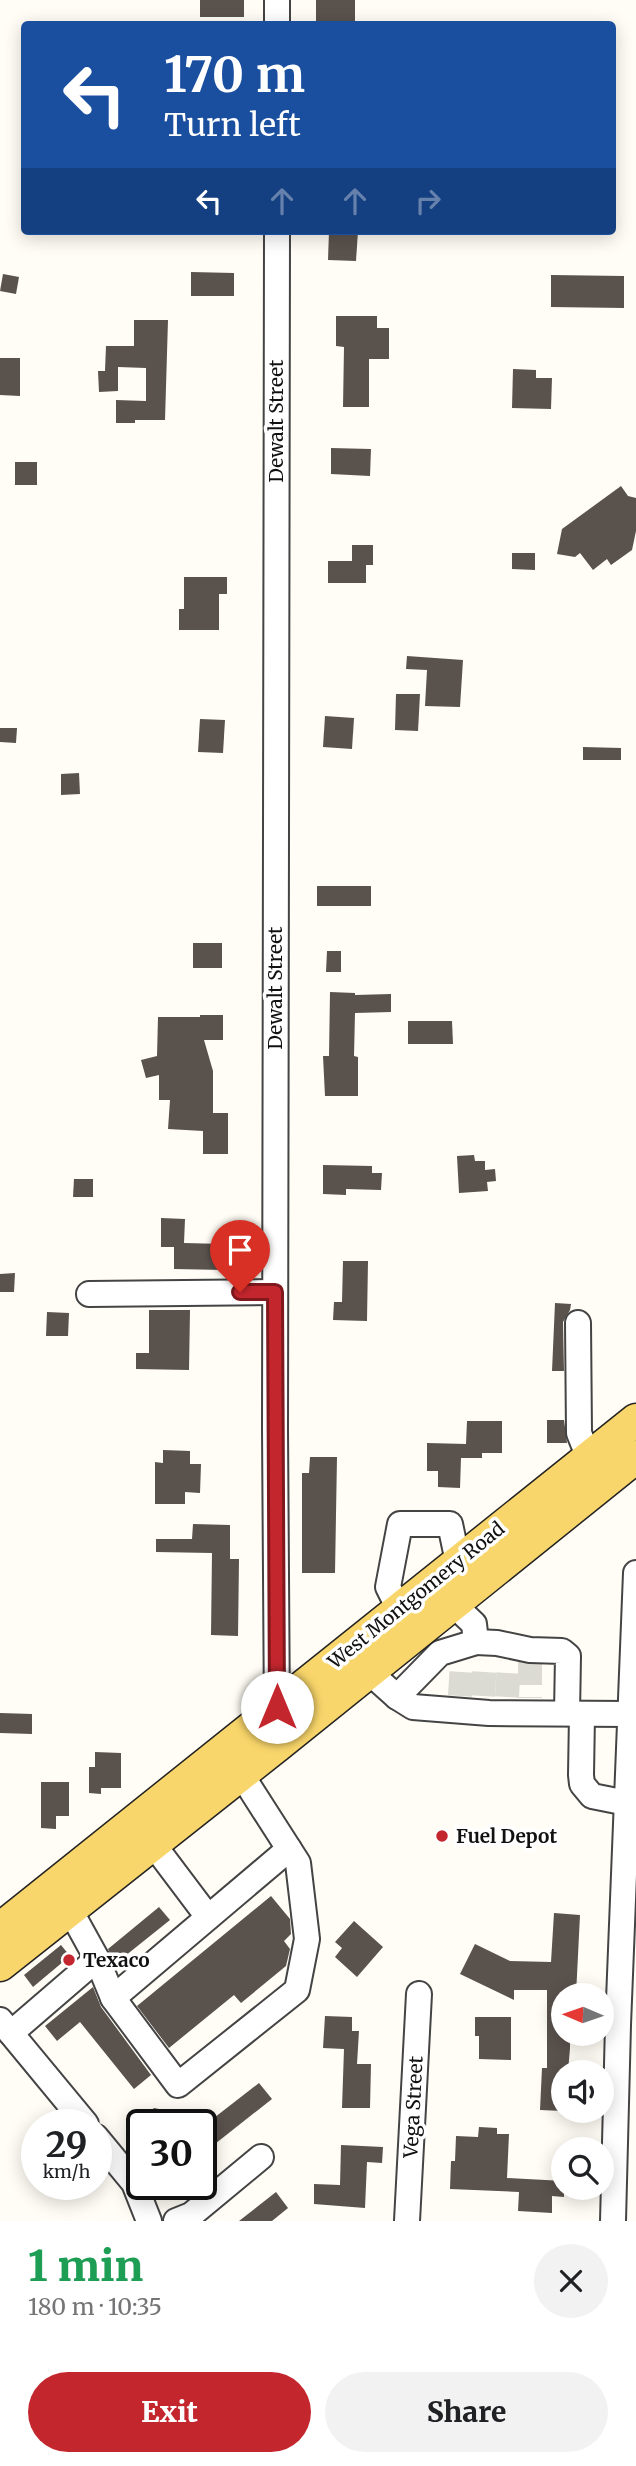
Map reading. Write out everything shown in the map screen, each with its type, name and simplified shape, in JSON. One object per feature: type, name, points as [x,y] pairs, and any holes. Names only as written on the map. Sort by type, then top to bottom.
[{"type":"main road","name":"West Montgomery Road","points":[[0,1929],[636,1420]]},
{"type":"main road","name":"West Montgomery Road","points":[[0,1965],[636,1457]]},
{"type":"street","points":[[277,0],[277,21]]},
{"type":"street","name":"Dewalt Street","points":[[277,235],[275,1292],[278,1745]]},
{"type":"street","points":[[89,1294],[275,1292]]},
{"type":"street","points":[[578,1323],[579,1433],[589,1458]]},
{"type":"street","points":[[399,1609],[388,1587],[400,1524],[450,1524],[458,1562]]},
{"type":"street","points":[[614,2221],[627,2026],[630,1714],[636,1573]]},
{"type":"street","points":[[453,1604],[474,1624],[494,1652]]},
{"type":"street","points":[[397,1697],[440,1653],[562,1651],[568,1656],[582,1784],[592,1796],[630,1790]]},
{"type":"street","points":[[369,1672],[397,1697],[413,1707],[495,1705],[574,1714],[630,1714]]},
{"type":"street","points":[[70,1910],[97,1959],[113,1998],[178,2085],[297,1990],[307,1939],[298,1863],[241,1774]]},
{"type":"street","points":[[153,1844],[208,1917]]},
{"type":"street","points":[[113,1998],[289,1849]]},
{"type":"street","points":[[74,2109],[5,2026],[97,1959]]},
{"type":"street","name":"Vega Street","points":[[407,2221],[419,1994]]},
{"type":"street","points":[[112,2156],[134,2183],[149,2221]]},
{"type":"street","points":[[176,2221],[191,2215],[261,2157]]},
{"type":"building","points":[[200,0],[244,0],[244,17],[200,17]]},
{"type":"building","points":[[316,0],[355,0],[355,21],[316,21]]},
{"type":"building","points":[[329,235],[358,235],[356,261],[328,260]]},
{"type":"building","points":[[191,272],[234,273],[234,296],[191,296]]},
{"type":"building","points":[[3,274],[19,277],[16,294],[0,291]]},
{"type":"building","points":[[551,275],[624,276],[624,308],[551,307]]},
{"type":"building","points":[[336,316],[377,316],[377,328],[389,328],[389,359],[369,359],[369,407],[343,407],[344,347],[336,346]]},
{"type":"building","points":[[134,320],[168,320],[165,420],[116,423],[116,400],[146,401],[146,368],[118,367],[118,391],[99,392],[98,371],[105,371],[106,346],[134,346]]},
{"type":"building","points":[[0,358],[20,358],[20,396],[0,395]]},
{"type":"building","points":[[513,369],[536,370],[536,378],[552,378],[551,409],[512,408]]},
{"type":"building","points":[[331,448],[371,449],[370,476],[331,474]]},
{"type":"building","points":[[15,462],[37,462],[37,485],[15,485]]},
{"type":"building","points":[[621,486],[628,496],[636,498],[636,531],[632,550],[611,565],[607,559],[593,570],[580,553],[575,557],[557,554],[562,529]]},
{"type":"building","points":[[352,545],[373,545],[373,565],[366,565],[366,583],[328,583],[328,561],[352,561]]},
{"type":"building","points":[[512,553],[535,553],[535,570],[512,569]]},
{"type":"building","points":[[184,577],[227,577],[227,594],[219,594],[219,630],[179,630],[179,609],[184,609]]},
{"type":"building","points":[[407,656],[463,660],[460,707],[425,706],[427,670],[406,669]]},
{"type":"building","points":[[396,694],[420,694],[418,731],[395,730]]},
{"type":"building","points":[[325,716],[354,718],[352,749],[323,747]]},
{"type":"building","points":[[200,719],[225,720],[223,753],[198,752]]},
{"type":"building","points":[[0,728],[17,728],[16,743],[0,742]]},
{"type":"building","points":[[583,747],[621,748],[621,760],[583,760]]},
{"type":"building","points":[[79,773],[80,794],[61,795],[61,774]]},
{"type":"building","points":[[317,886],[371,886],[371,906],[317,906]]},
{"type":"building","points":[[193,943],[222,943],[222,968],[193,968]]},
{"type":"building","points":[[327,951],[341,951],[341,972],[326,972]]},
{"type":"building","points":[[330,992],[355,995],[391,994],[391,1012],[355,1013],[354,1056],[358,1057],[358,1096],[325,1096],[323,1056],[329,1056]]},
{"type":"building","points":[[223,1015],[223,1040],[204,1040],[213,1071],[213,1113],[228,1113],[228,1154],[203,1154],[203,1131],[168,1129],[170,1100],[159,1100],[159,1075],[146,1078],[141,1060],[157,1056],[158,1017]]},
{"type":"building","points":[[408,1021],[452,1021],[453,1044],[408,1044]]},
{"type":"building","points":[[474,1155],[475,1161],[485,1161],[485,1170],[495,1169],[496,1181],[487,1182],[488,1191],[459,1193],[457,1156]]},
{"type":"building","points":[[323,1165],[372,1166],[372,1173],[382,1173],[381,1190],[346,1189],[346,1195],[323,1194]]},
{"type":"building","points":[[74,1179],[93,1179],[93,1197],[73,1197]]},
{"type":"building","points":[[161,1218],[185,1219],[184,1243],[224,1244],[224,1270],[174,1269],[174,1247],[161,1247]]},
{"type":"building","points":[[343,1261],[368,1261],[367,1321],[333,1320],[334,1302],[342,1302]]},
{"type":"building","points":[[15,1273],[14,1292],[0,1292],[0,1274]]},
{"type":"building","points":[[555,1303],[571,1304],[563,1322],[564,1371],[552,1371]]},
{"type":"building","points":[[149,1310],[190,1310],[189,1370],[136,1369],[136,1353],[149,1353]]},
{"type":"building","points":[[47,1312],[69,1313],[68,1336],[46,1336]]},
{"type":"building","points":[[547,1420],[564,1420],[567,1443],[547,1443]]},
{"type":"building","points":[[467,1421],[502,1421],[502,1453],[482,1453],[482,1458],[461,1458],[460,1488],[438,1487],[438,1471],[427,1471],[427,1443],[466,1444]]},
{"type":"building","points":[[163,1450],[190,1451],[190,1464],[201,1464],[200,1493],[185,1492],[185,1504],[155,1504],[155,1462],[163,1463]]},
{"type":"building","points":[[310,1457],[337,1457],[335,1573],[302,1573],[302,1473],[309,1473]]},
{"type":"building","points":[[193,1524],[230,1525],[230,1559],[239,1559],[238,1636],[211,1635],[212,1553],[156,1552],[156,1539],[192,1539]]},
{"type":"building","points":[[0,1713],[32,1714],[32,1734],[0,1733]]},
{"type":"building","points":[[95,1752],[121,1753],[121,1788],[101,1788],[101,1794],[89,1793],[89,1767],[95,1767]]},
{"type":"building","points":[[41,1782],[69,1782],[69,1816],[56,1816],[56,1829],[41,1828]]},
{"type":"building","points":[[271,1896],[290,1919],[291,1934],[284,1941],[290,1949],[286,1966],[241,2003],[234,1995],[169,2048],[137,2006]]},
{"type":"building","points":[[159,1907],[170,1920],[115,1964],[108,1949]]},
{"type":"building","points":[[554,1913],[580,1915],[577,1983],[551,1983],[551,2046],[570,2048],[569,2060],[551,2060],[551,2110],[540,2110],[542,2068],[547,2068],[547,1990],[514,1990],[514,2000],[460,1974],[475,1944],[510,1961],[551,1962]]},
{"type":"building","points":[[354,1921],[383,1947],[357,1977],[335,1957],[342,1948],[335,1942]]},
{"type":"building","points":[[61,1945],[70,1956],[33,1987],[24,1975]]},
{"type":"building","points":[[93,1987],[101,2007],[151,2075],[134,2089],[80,2022],[57,2041],[45,2026]]},
{"type":"building","points":[[325,2016],[352,2017],[352,2031],[359,2031],[357,2064],[371,2064],[370,2108],[342,2108],[344,2049],[323,2048]]},
{"type":"building","points":[[475,2017],[511,2017],[511,2060],[479,2059],[479,2036],[475,2036]]},
{"type":"building","points":[[259,2083],[272,2099],[217,2142],[217,2116]]},
{"type":"building","points":[[479,2127],[497,2128],[497,2134],[509,2134],[507,2178],[551,2180],[552,2213],[518,2211],[519,2192],[450,2189],[451,2161],[455,2161],[456,2136],[478,2137]]},
{"type":"building","points":[[341,2145],[383,2147],[382,2163],[367,2162],[365,2208],[314,2204],[314,2184],[340,2185]]},
{"type":"building","points":[[276,2192],[288,2208],[272,2221],[239,2221]]},
{"type":"tunnel","points":[[483,1696],[485,1660]]},
{"type":"tunnel","points":[[507,1697],[509,1661]]},
{"type":"tunnel","points":[[530,1661],[530,1698]]},
{"type":"tunnel","points":[[460,1696],[462,1662]]},
{"type":"place","name":"Fuel Depot","points":[[442,1836]]},
{"type":"place","name":"Texaco","points":[[69,1960]]},
{"type":"route","points":[[240,1292],[275,1292],[277,1707]]}]
